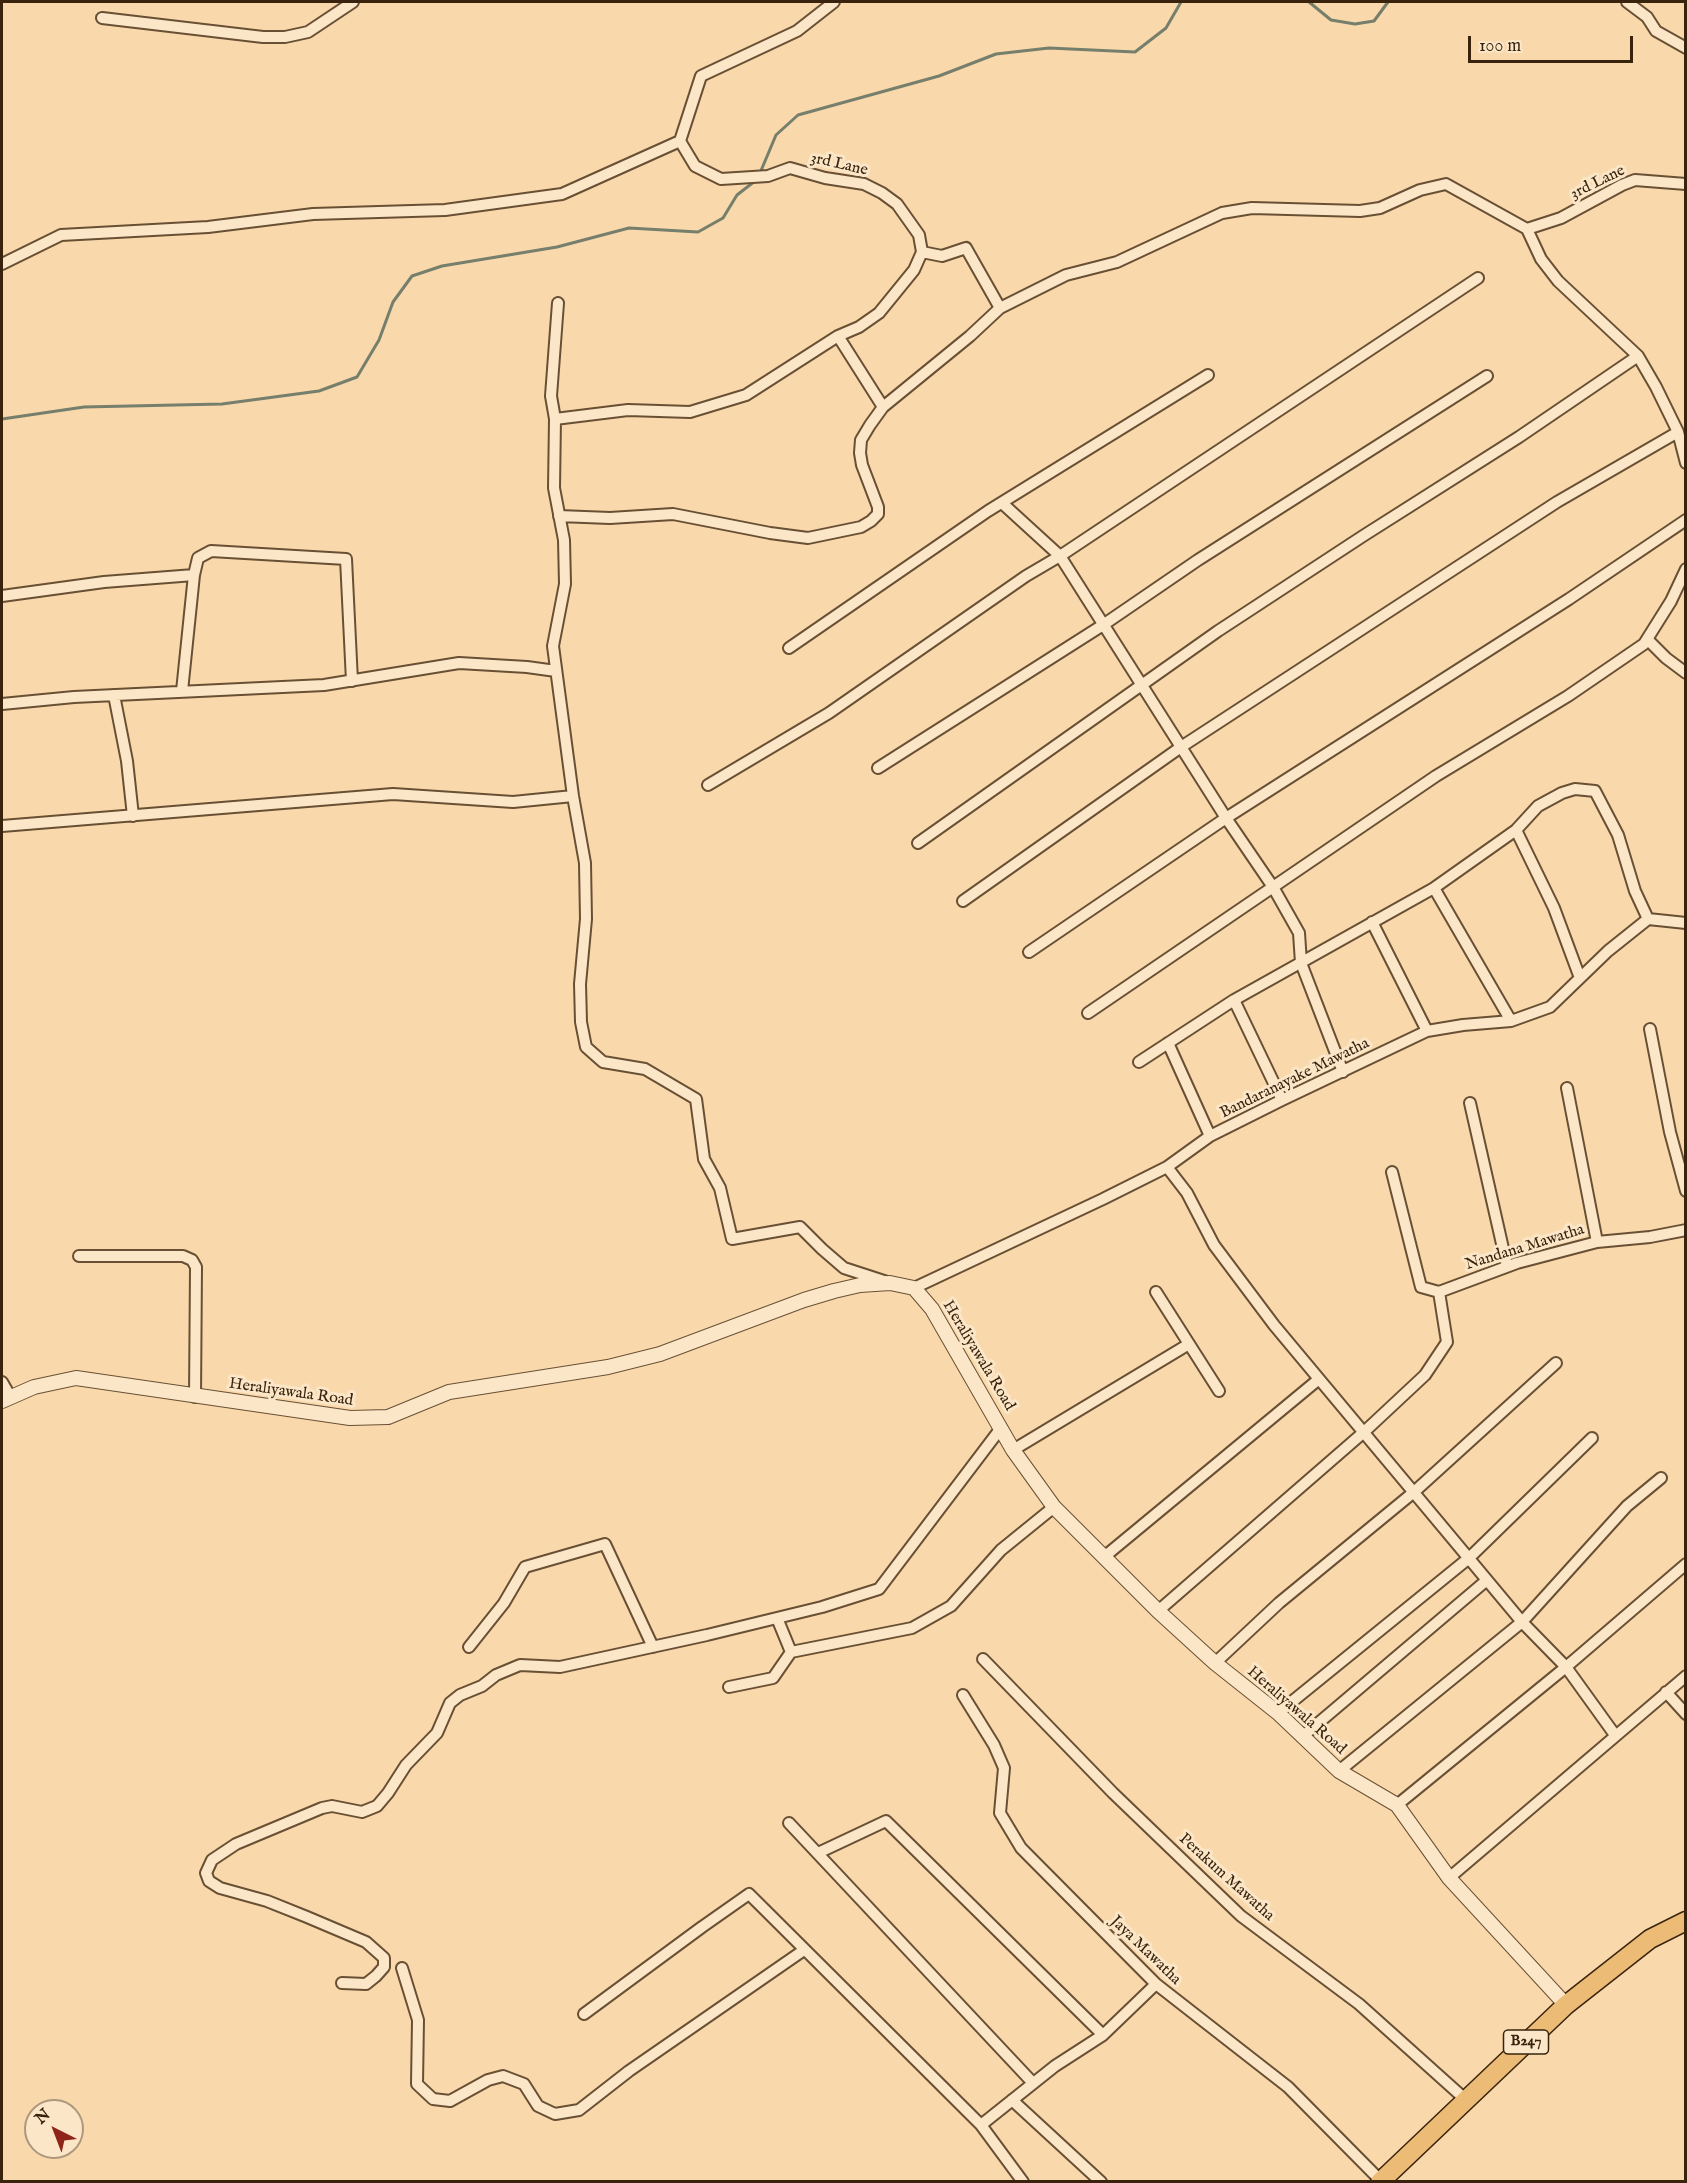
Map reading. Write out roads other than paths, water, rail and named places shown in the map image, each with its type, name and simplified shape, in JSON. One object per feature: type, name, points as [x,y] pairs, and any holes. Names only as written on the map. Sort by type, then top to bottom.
[{"type":"main road","name":"B247","points":[[1381,2181],[1566,2005],[1650,1939],[1686,1921]]},
{"type":"street","points":[[102,18],[263,37],[285,37],[308,32],[353,2]]},
{"type":"street","points":[[2,264],[62,235],[208,227],[313,214],[445,210],[562,194],[681,141],[701,76],[797,31],[834,2]]},
{"type":"street","points":[[1627,2],[1647,17],[1656,31],[1686,48]]},
{"type":"street","name":"3rd Lane","points":[[681,141],[695,166],[721,179],[768,176],[790,168],[825,178],[864,184],[897,204],[919,235],[922,252]]},
{"type":"street","name":"3rd Lane","points":[[1527,228],[1561,218],[1635,180],[1686,184]]},
{"type":"street","points":[[559,516],[610,518],[673,514],[808,538],[861,527],[878,514],[878,507],[862,465],[861,440],[883,407],[970,336],[1000,308],[1066,275],[1117,262],[1222,213],[1252,208],[1360,212],[1380,208],[1420,190],[1446,184],[1527,228],[1541,259],[1558,281],[1638,356],[1656,387],[1677,432],[1686,463]]},
{"type":"street","points":[[555,419],[628,410],[690,412],[746,395],[838,336],[859,327],[879,313],[914,270],[922,252],[942,256],[966,248],[1000,308]]},
{"type":"street","points":[[708,785],[829,713],[1026,576],[1060,556],[1478,279]]},
{"type":"street","points":[[558,303],[551,396],[555,419],[555,488],[564,540],[565,584],[553,646],[573,795],[585,863],[586,919],[580,984],[580,1012],[586,1047],[603,1062],[645,1069],[696,1099],[704,1159],[720,1188],[732,1239],[800,1227],[844,1268],[890,1283]]},
{"type":"street","points":[[838,336],[883,407]]},
{"type":"street","points":[[918,843],[1141,684],[1363,536],[1519,437],[1638,356]]},
{"type":"street","points":[[789,648],[1002,503],[1208,375]]},
{"type":"street","points":[[878,768],[1486,376]]},
{"type":"street","points":[[963,901],[1181,747],[1557,502],[1677,432]]},
{"type":"street","points":[[1002,503],[1060,556],[1226,818],[1273,887],[1299,933],[1301,963],[1343,1072]]},
{"type":"street","points":[[1029,952],[1226,818],[1569,600],[1686,520]]},
{"type":"street","points":[[182,691],[194,575],[198,558],[211,551],[346,559],[352,681]]},
{"type":"street","points":[[1088,1013],[1436,776],[1575,691],[1644,644],[1671,602],[1686,569]]},
{"type":"street","points":[[2,596],[104,582],[194,575]]},
{"type":"street","points":[[1647,639],[1666,658],[1686,673]]},
{"type":"street","points":[[2,704],[114,695],[324,685],[459,663],[556,671]]},
{"type":"street","points":[[114,695],[127,761],[133,816]]},
{"type":"street","points":[[1138,1062],[1234,1000],[1434,888],[1516,830],[1538,806],[1551,798],[1575,789],[1595,791],[1618,835],[1635,891],[1647,919],[1686,922]]},
{"type":"street","points":[[2,826],[393,794],[513,802],[573,795]]},
{"type":"street","points":[[1516,830],[1554,908],[1580,978]]},
{"type":"street","points":[[1434,888],[1511,1021]]},
{"type":"street","name":"Bandaranayake Mawatha","points":[[914,1288],[1167,1167],[1210,1137],[1427,1031],[1511,1021],[1550,1007],[1608,951],[1647,919]]},
{"type":"street","points":[[1372,922],[1427,1031]]},
{"type":"street","points":[[1234,1000],[1282,1100]]},
{"type":"street","points":[[1650,1029],[1670,1132],[1686,1191]]},
{"type":"street","points":[[1168,1043],[1210,1137]]},
{"type":"street","points":[[1567,1088],[1598,1242]]},
{"type":"street","points":[[1470,1103],[1507,1266]]},
{"type":"street","points":[[1167,1167],[1187,1193],[1214,1245],[1274,1325],[1522,1622],[1566,1667],[1615,1735]]},
{"type":"street","points":[[1158,1611],[1364,1432],[1425,1375],[1447,1342],[1439,1292],[1421,1287],[1392,1172]]},
{"type":"street","name":"Nandana Mawatha","points":[[1439,1292],[1507,1266],[1598,1242],[1650,1237],[1686,1230]]},
{"type":"street","points":[[79,1256],[183,1256],[192,1260],[196,1267],[195,1397]]},
{"type":"street","name":"Heraliyawala Road","points":[[6,1399],[61,1380],[76,1378],[350,1418],[388,1417],[449,1392],[608,1367],[660,1354],[804,1300],[860,1285],[890,1283],[914,1288],[932,1309],[1013,1450],[1054,1507],[1158,1611],[1215,1663],[1278,1713],[1339,1771],[1397,1804],[1449,1878],[1566,2005]]},
{"type":"street","points":[[1156,1292],[1219,1391]]},
{"type":"street","points":[[1013,1450],[1189,1344]]},
{"type":"street","points":[[1215,1663],[1280,1603],[1414,1492],[1556,1363]]},
{"type":"street","points":[[1104,1557],[1319,1379]]},
{"type":"street","points":[[2,1382],[6,1399]]},
{"type":"street","points":[[342,1983],[366,1984],[384,1967],[384,1958],[366,1942],[267,1901],[220,1888],[209,1881],[206,1873],[212,1860],[236,1844],[322,1808],[332,1806],[362,1812],[376,1806],[388,1793],[406,1765],[437,1733],[450,1703],[460,1695],[482,1686],[496,1675],[520,1665],[560,1667],[777,1618],[879,1589],[1001,1428]]},
{"type":"street","points":[[1278,1713],[1469,1558],[1592,1438]]},
{"type":"street","points":[[1339,1771],[1522,1622],[1627,1506],[1661,1478]]},
{"type":"street","points":[[729,1687],[773,1678],[791,1652],[912,1628],[951,1606],[1001,1550],[1054,1507]]},
{"type":"street","points":[[469,1647],[504,1603],[525,1567],[605,1544],[653,1647]]},
{"type":"street","points":[[1397,1804],[1566,1667],[1686,1564]]},
{"type":"street","points":[[1303,1736],[1487,1580]]},
{"type":"street","points":[[777,1618],[791,1652]]},
{"type":"street","name":"Perakum Mawatha","points":[[983,1659],[1113,1793],[1241,1916],[1359,2004],[1466,2100]]},
{"type":"street","points":[[1449,1878],[1686,1676]]},
{"type":"street","points":[[1666,1692],[1686,1713]]},
{"type":"street","name":"Jaya Mawatha","points":[[963,1695],[994,1745],[1004,1768],[1000,1813],[1021,1848],[1156,1984],[1288,2086],[1381,2181]]},
{"type":"street","points":[[818,1853],[886,1821],[1103,2035]]},
{"type":"street","points":[[789,1822],[1033,2083]]},
{"type":"street","points":[[584,2014],[749,1894],[981,2125],[1023,2181]]},
{"type":"street","points":[[402,1968],[418,2020],[417,2084],[433,2099],[450,2101],[488,2080],[503,2076],[524,2084],[538,2106],[555,2115],[579,2110],[629,2072],[804,1950]]},
{"type":"street","points":[[981,2125],[1055,2066],[1103,2035],[1156,1984]]},
{"type":"street","points":[[1012,2100],[1101,2181]]},
{"type":"waterway","points":[[760,173],[776,135],[798,115],[939,76],[996,54],[1049,48],[1135,52],[1166,28],[1181,2]]},
{"type":"waterway","points":[[1309,2],[1331,20],[1355,24],[1374,21],[1388,2]]},
{"type":"waterway","points":[[2,419],[84,407],[222,404],[319,391],[357,377],[379,340],[393,302],[412,276],[442,266],[557,247],[629,228],[698,232],[723,218],[737,195],[755,181]]}]
